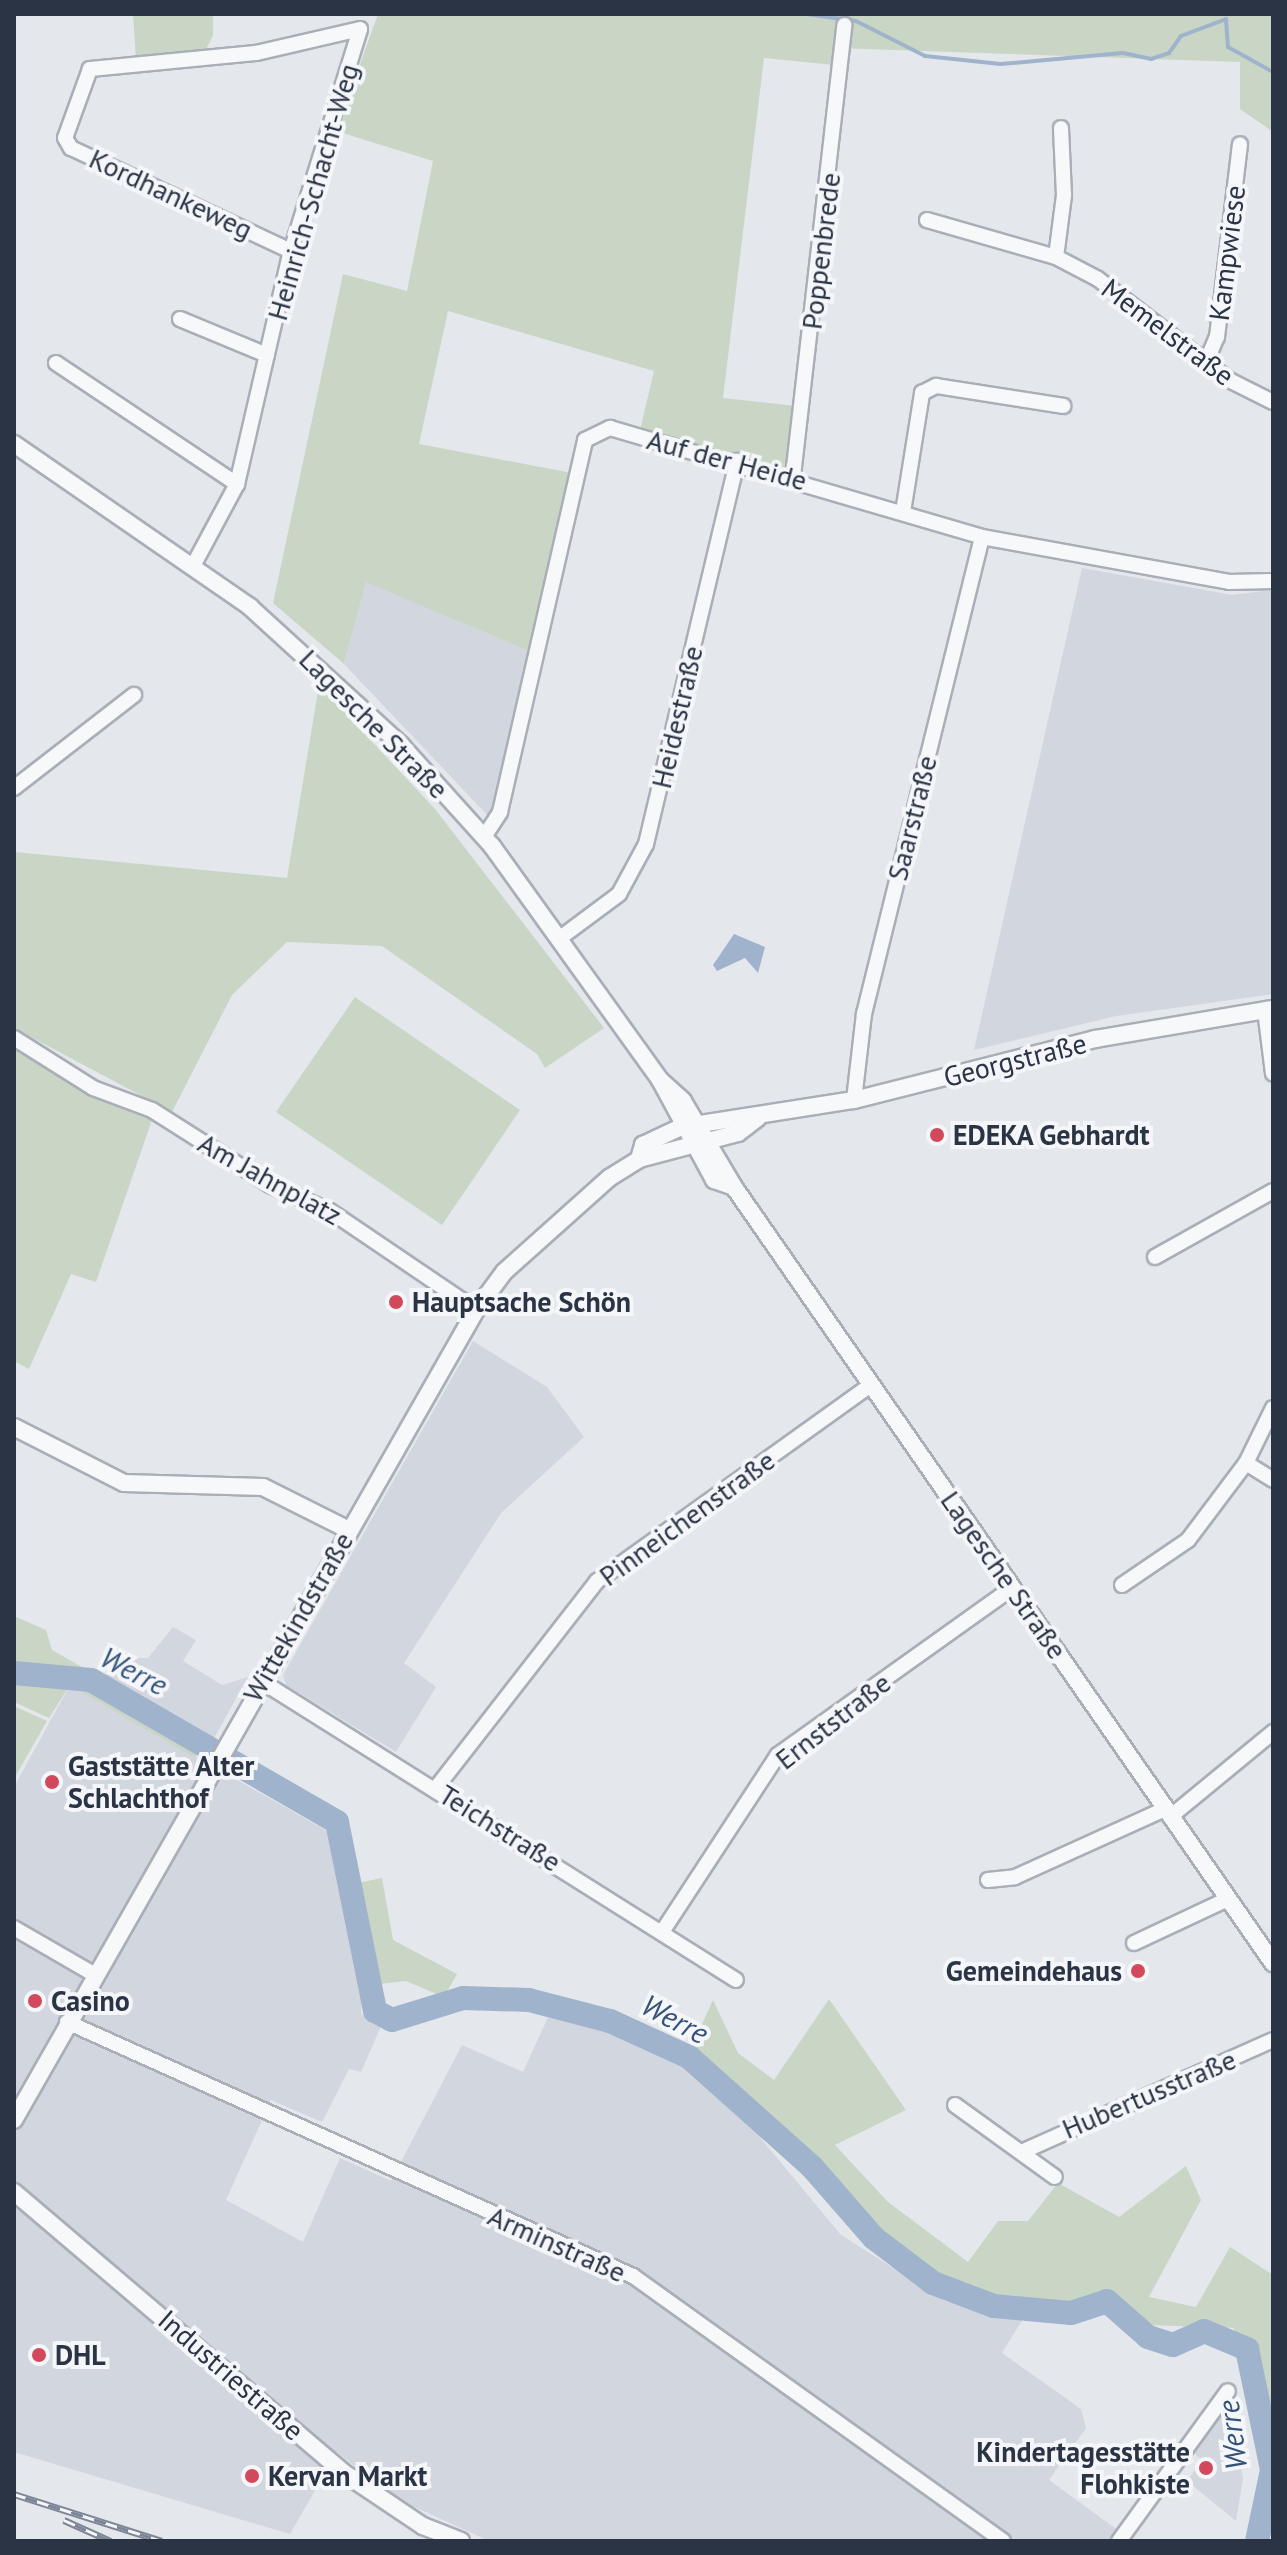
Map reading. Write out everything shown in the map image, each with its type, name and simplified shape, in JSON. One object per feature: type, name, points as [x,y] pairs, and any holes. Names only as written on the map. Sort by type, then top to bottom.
[{"type":"street","name":"Poppenbrede","points":[[793,476],[844,25]]},
{"type":"street","name":"Heinrich-Schacht-Weg","points":[[193,566],[237,484],[291,251],[360,29]]},
{"type":"street","name":"Kordhankeweg","points":[[291,251],[71,148],[65,138],[90,69],[256,53],[360,29]]},
{"type":"street","points":[[1056,257],[1064,195],[1061,128]]},
{"type":"street","name":"Kampwiese","points":[[1207,360],[1217,337],[1240,144]]},
{"type":"street","name":"Memelstraße","points":[[927,220],[1056,257],[1143,309],[1207,360],[1273,402]]},
{"type":"street","name":"Heinrich-Schacht-Weg","points":[[180,319],[267,355]]},
{"type":"street","points":[[56,363],[237,484]]},
{"type":"street","points":[[903,512],[922,393],[936,386],[1063,406]]},
{"type":"street","name":"Auf der Heide","points":[[484,837],[500,812],[585,440],[610,428],[793,476],[982,537],[1229,582],[1273,581]]},
{"type":"street","name":"Lagesche Straße","points":[[14,444],[193,566],[351,694],[484,837],[660,1080],[681,1127],[714,1180],[734,1187]]},
{"type":"street","name":"Heidestraße","points":[[560,938],[619,894],[646,844],[737,461]]},
{"type":"street","name":"Saarstraße","points":[[854,1100],[861,1029],[982,537]]},
{"type":"street","points":[[14,788],[134,695]]},
{"type":"street","points":[[1269,1010],[1273,1073]]},
{"type":"street","name":"Georgstraße","points":[[681,1127],[758,1118],[854,1100],[1095,1039],[1269,1010]]},
{"type":"street","name":"Am Jahnplatz","points":[[14,1038],[93,1088],[152,1110],[270,1185],[330,1211],[476,1310]]},
{"type":"street","name":"Lagesche Straße","points":[[660,1080],[671,1084],[734,1187],[1273,1963]]},
{"type":"street","name":"Georgstraße","points":[[708,1140],[745,1130],[758,1118]]},
{"type":"street","name":"Wittekindstraße","points":[[639,1159],[643,1145],[681,1127]]},
{"type":"street","name":"Wittekindstraße","points":[[14,2120],[226,1742],[476,1310],[576,1203],[639,1159],[708,1140]]},
{"type":"street","points":[[1155,1257],[1273,1191]]},
{"type":"street","name":"Pinneichenstraße","points":[[436,1788],[597,1581],[872,1384]]},
{"type":"street","points":[[1122,1585],[1188,1540],[1246,1463],[1273,1408]]},
{"type":"street","points":[[14,1427],[124,1483],[263,1487],[349,1530]]},
{"type":"street","points":[[1246,1463],[1273,1480]]},
{"type":"street","name":"Ernststraße","points":[[664,1929],[778,1755],[1012,1588]]},
{"type":"street","name":"Teichstraße","points":[[261,1681],[664,1929],[736,1980]]},
{"type":"street","points":[[988,1880],[1015,1877],[1168,1813],[1273,1732]]},
{"type":"street","points":[[1134,1943],[1228,1899]]},
{"type":"street","points":[[14,1928],[95,1975]]},
{"type":"street","name":"Arminstraße","points":[[67,2022],[633,2276],[1003,2541]]},
{"type":"street","name":"Hubertusstraße","points":[[1026,2150],[1273,2040]]},
{"type":"street","name":"Hubertusstraße","points":[[955,2105],[1026,2150],[1055,2177]]},
{"type":"street","name":"Industriestraße","points":[[14,2192],[347,2475],[423,2526],[461,2541]]},
{"type":"street","points":[[1119,2541],[1228,2391]]},
{"type":"shaded area","points":[[1082,568],[1232,595],[1273,590],[1273,994],[1116,1016],[974,1050]]},
{"type":"shaded area","points":[[366,581],[531,652],[492,820],[344,664]]},
{"type":"shaded area","points":[[473,1341],[547,1387],[584,1437],[501,1513],[404,1663],[436,1687],[396,1752],[286,1685],[283,1675]]},
{"type":"shaded area","points":[[173,1627],[196,1640],[183,1661],[222,1685],[248,1677],[212,1742],[104,1677],[128,1658],[148,1658]]},
{"type":"shaded area","points":[[70,1685],[334,1835],[364,1979],[361,2014],[382,2024],[361,2072],[349,2069],[322,2122],[271,2100],[226,2200],[303,2242],[340,2158],[391,2181],[462,2045],[523,2072],[550,2013],[609,2028],[710,2077],[841,2235],[945,2301],[1023,2319],[1002,2353],[1081,2409],[1086,2428],[1049,2480],[1119,2531],[1112,2541],[489,2541],[395,2498],[337,2452],[290,2534],[14,2452],[14,1787]]},
{"type":"shaded area","points":[[1222,2405],[1230,2411],[1243,2478],[1236,2521],[1187,2481],[1202,2460],[1189,2449]]},
{"type":"green space","points":[[133,14],[213,14],[213,35],[205,52],[136,59]]},
{"type":"green space","points":[[378,14],[1273,14],[1273,132],[1240,109],[1240,62],[836,48],[834,65],[764,58],[723,398],[796,406],[786,468],[640,430],[654,371],[448,311],[419,444],[572,473],[531,652],[366,582],[344,664],[273,603],[343,274],[407,291],[433,161],[336,131]]},
{"type":"green space","points":[[319,685],[435,809],[604,1028],[545,1068],[537,1054],[382,946],[287,942],[232,995],[172,1112],[14,1028],[14,852],[287,878]]},
{"type":"green space","points":[[355,997],[520,1110],[442,1225],[276,1112]]},
{"type":"green space","points":[[14,1045],[153,1117],[96,1282],[71,1274],[29,1369],[14,1361]]},
{"type":"green space","points":[[14,1616],[46,1630],[52,1650],[205,1737],[195,1758],[70,1685],[49,1718],[14,1702]]},
{"type":"green space","points":[[14,1706],[47,1721],[14,1779]]},
{"type":"green space","points":[[382,1878],[393,1940],[457,1974],[444,1997],[406,1981],[380,1984],[358,1883]]},
{"type":"green space","points":[[829,1999],[906,2110],[835,2145],[888,2202],[968,2262],[998,2221],[1028,2221],[1058,2183],[1119,2217],[1186,2166],[1201,2200],[1149,2297],[1196,2307],[1230,2247],[1273,2275],[1273,2431],[1263,2371],[1233,2328],[1148,2325],[1103,2296],[1071,2309],[992,2299],[939,2275],[877,2225],[819,2159],[690,2050],[713,2000],[738,2053],[774,2080]]},
{"type":"water","points":[[734,934],[765,947],[758,973],[745,958],[717,971],[713,965]]},
{"type":"waterway","points":[[807,14],[856,21],[925,56],[1001,64],[1123,53],[1151,59],[1169,53],[1181,36],[1226,19],[1228,47],[1273,72]]},
{"type":"waterway","name":"Werre","points":[[14,1673],[91,1680],[337,1822],[375,2011],[392,2020],[463,1998],[529,2000],[610,2021],[689,2057],[812,2167],[874,2238],[933,2283],[994,2306],[1071,2313],[1107,2301],[1148,2337],[1173,2345],[1204,2331],[1247,2349],[1272,2470],[1257,2541]]},
{"type":"railway","points":[[14,2494],[162,2541]]},
{"type":"railway","points":[[64,2520],[111,2541]]},
{"type":"place","name":"EDEKA Gebhardt","points":[[937,1135]]},
{"type":"place","name":"Hauptsache Schön","points":[[396,1302]]},
{"type":"place","name":"Gaststätte Alter Schlachthof","points":[[52,1782]]},
{"type":"place","name":"Gemeindehaus","points":[[1138,1971]]},
{"type":"place","name":"Casino","points":[[35,2001]]},
{"type":"place","name":"DHL","points":[[39,2355]]},
{"type":"place","name":"Kindertagesstätte Flohkiste","points":[[1206,2468]]},
{"type":"place","name":"Kervan Markt","points":[[252,2476]]}]
